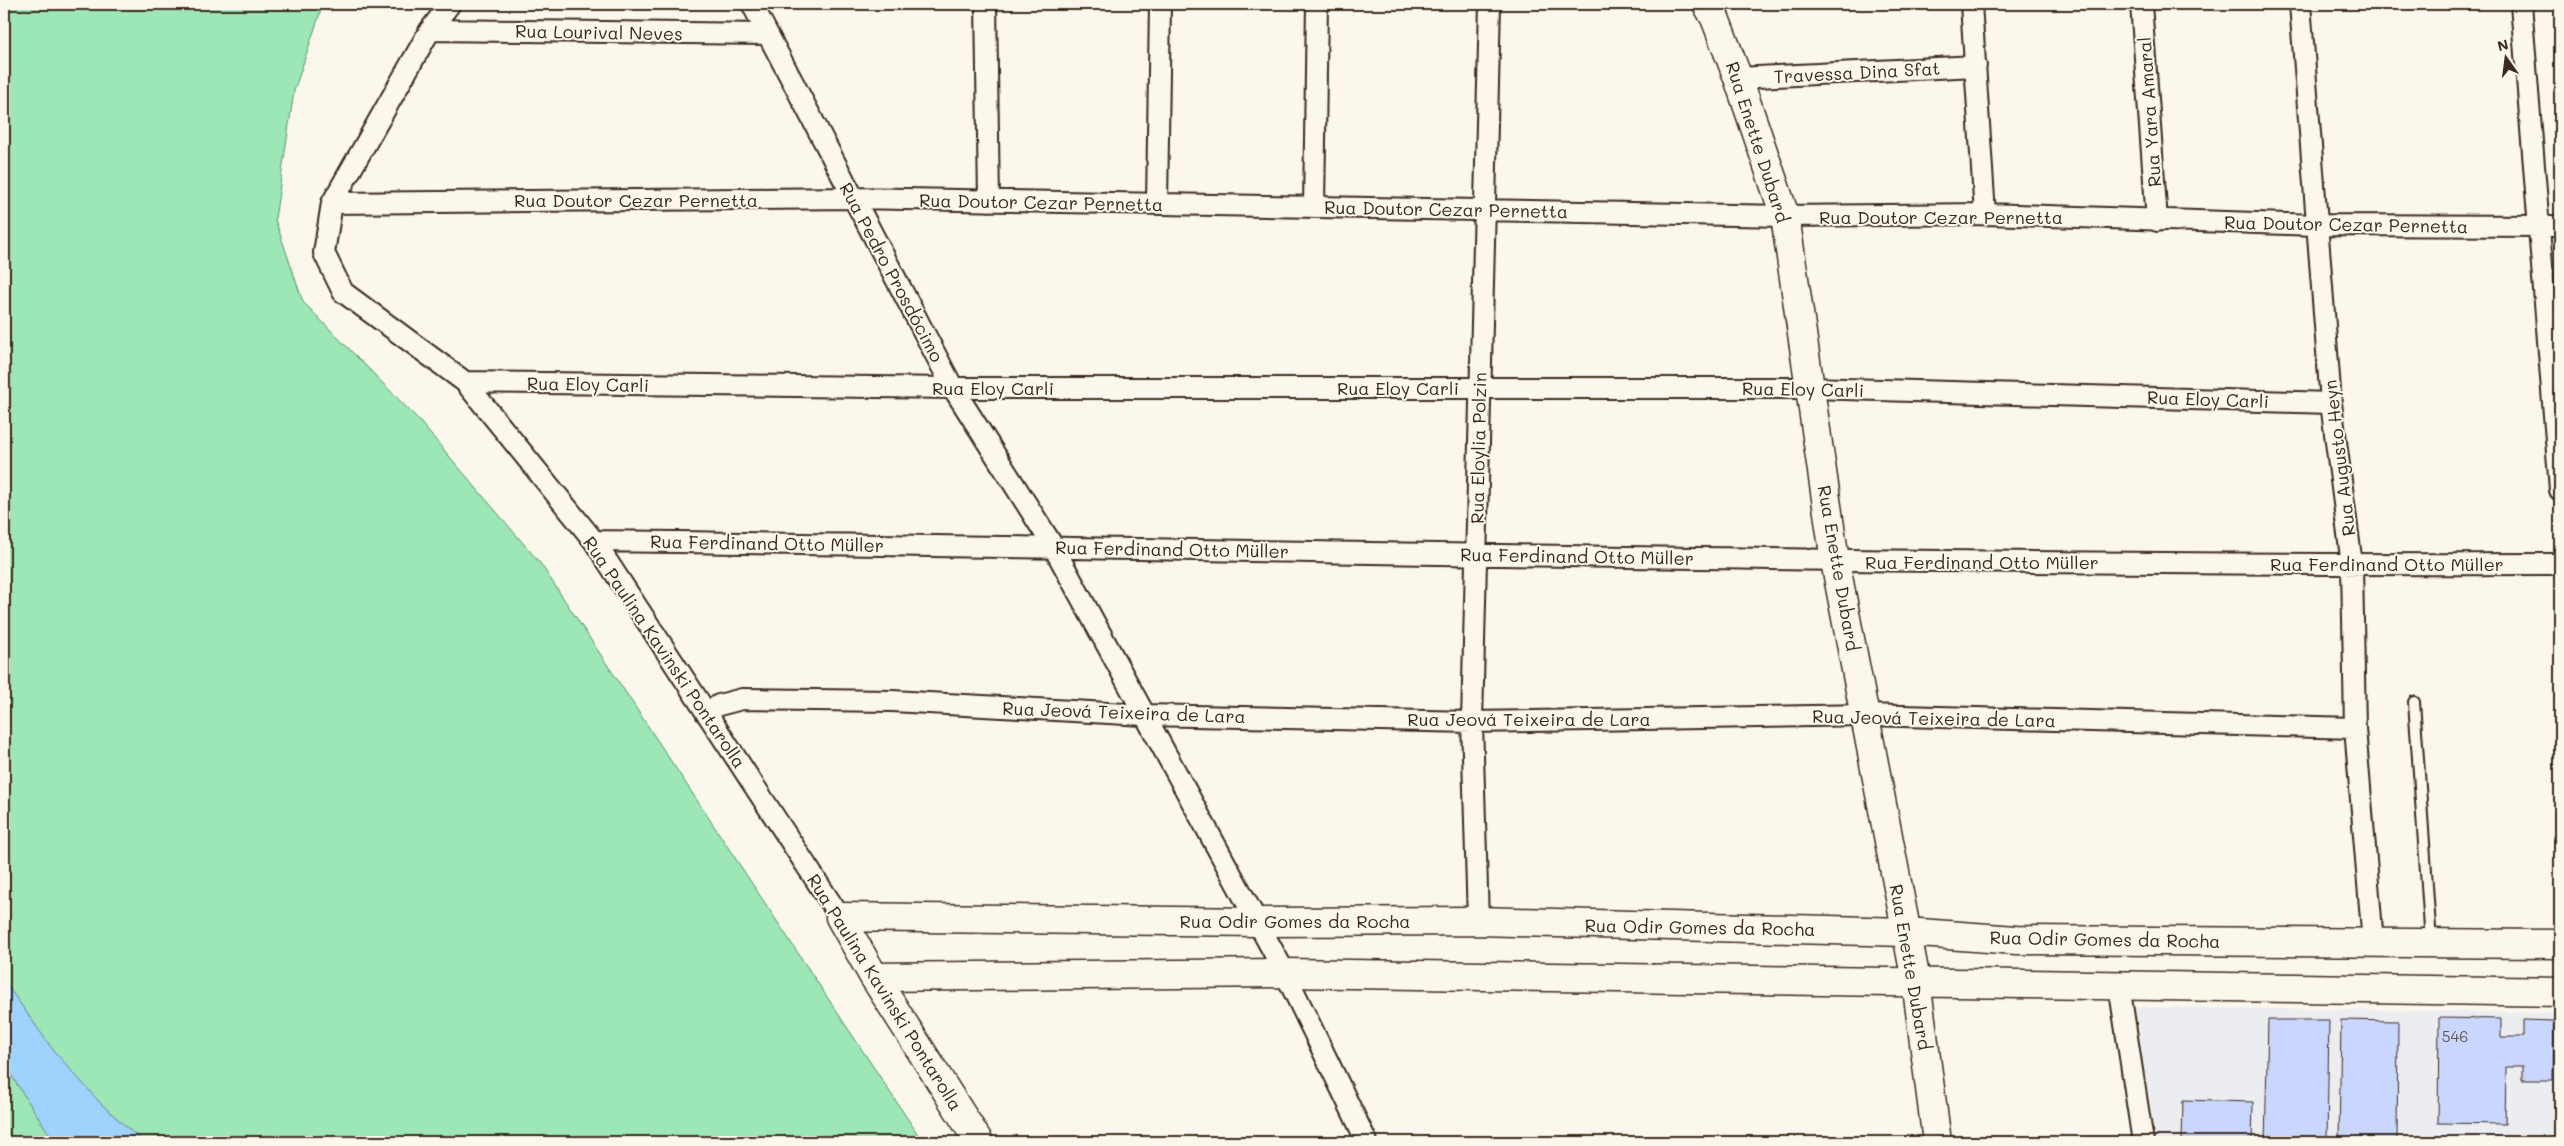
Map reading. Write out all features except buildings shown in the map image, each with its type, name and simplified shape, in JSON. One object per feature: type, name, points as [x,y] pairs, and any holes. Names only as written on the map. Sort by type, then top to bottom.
[{"type":"street","points":[[332,203],[430,30],[450,4]]},
{"type":"street","name":"Rua Pedro Prosdócimo","points":[[752,4],[953,388],[1053,546],[1285,973],[1367,1142]]},
{"type":"street","points":[[986,4],[989,200]]},
{"type":"street","points":[[1157,204],[1160,4]]},
{"type":"street","points":[[1314,207],[1317,4]]},
{"type":"street","name":"Rua Eloylia Polzin","points":[[1478,921],[1472,722],[1490,4]]},
{"type":"street","name":"Rua Enette Dubard","points":[[1707,4],[1715,18],[1738,78],[1785,216],[1835,561],[1916,981],[1937,1142]]},
{"type":"street","points":[[1971,4],[1985,214]]},
{"type":"street","name":"Rua Yara Amaral","points":[[2141,4],[2157,221]]},
{"type":"street","name":"Rua Augusto Heyn","points":[[2300,4],[2331,403],[2352,565],[2356,728],[2373,943]]},
{"type":"street","points":[[2521,4],[2560,490]]},
{"type":"street","name":"Rua Lourival Neves","points":[[430,30],[767,34]]},
{"type":"street","name":"Travessa Dina Sfat","points":[[1738,78],[1976,66]]},
{"type":"street","name":"Rua Doutor Cezar Pernetta","points":[[332,203],[853,198],[1785,216],[1985,214],[2317,225],[2560,226]]},
{"type":"street","name":"Rua Paulina Kavinski Pontarolla","points":[[332,203],[324,254],[343,292],[465,382],[594,541],[840,917],[874,977],[979,1142]]},
{"type":"street","name":"Rua Eloy Carli","points":[[465,382],[953,388],[1810,388],[2331,403]]},
{"type":"street","name":"Rua Ferdinand Otto Müller","points":[[594,541],[1053,546],[1835,561],[2352,565],[2560,564]]},
{"type":"street","name":"Rua Jeová Teixeira de Lara","points":[[706,713],[719,705],[742,699],[892,701],[1144,716],[1472,722],[1865,715],[2356,728]]},
{"type":"street","name":"Rua Odir Gomes da Rocha","points":[[840,917],[1257,922],[1478,921],[1906,932],[2016,940],[2560,944]]},
{"type":"street","points":[[874,977],[1285,973],[2560,992]]},
{"type":"street","points":[[2119,985],[2143,1142]]},
{"type":"lane","points":[[2414,702],[2431,943]]},
{"type":"shaded area","points":[[2134,1007],[2560,1013],[2559,1142],[2155,1142]]},
{"type":"green space","points":[[4,4],[323,4],[294,91],[275,219],[303,302],[415,416],[540,563],[923,1142],[143,1142],[101,1104],[53,1050],[4,981]]},
{"type":"green space","points":[[4,1064],[48,1132],[60,1142],[4,1142]]},
{"type":"water","points":[[4,981],[53,1050],[101,1104],[143,1142],[60,1142],[48,1132],[4,1064]]}]
